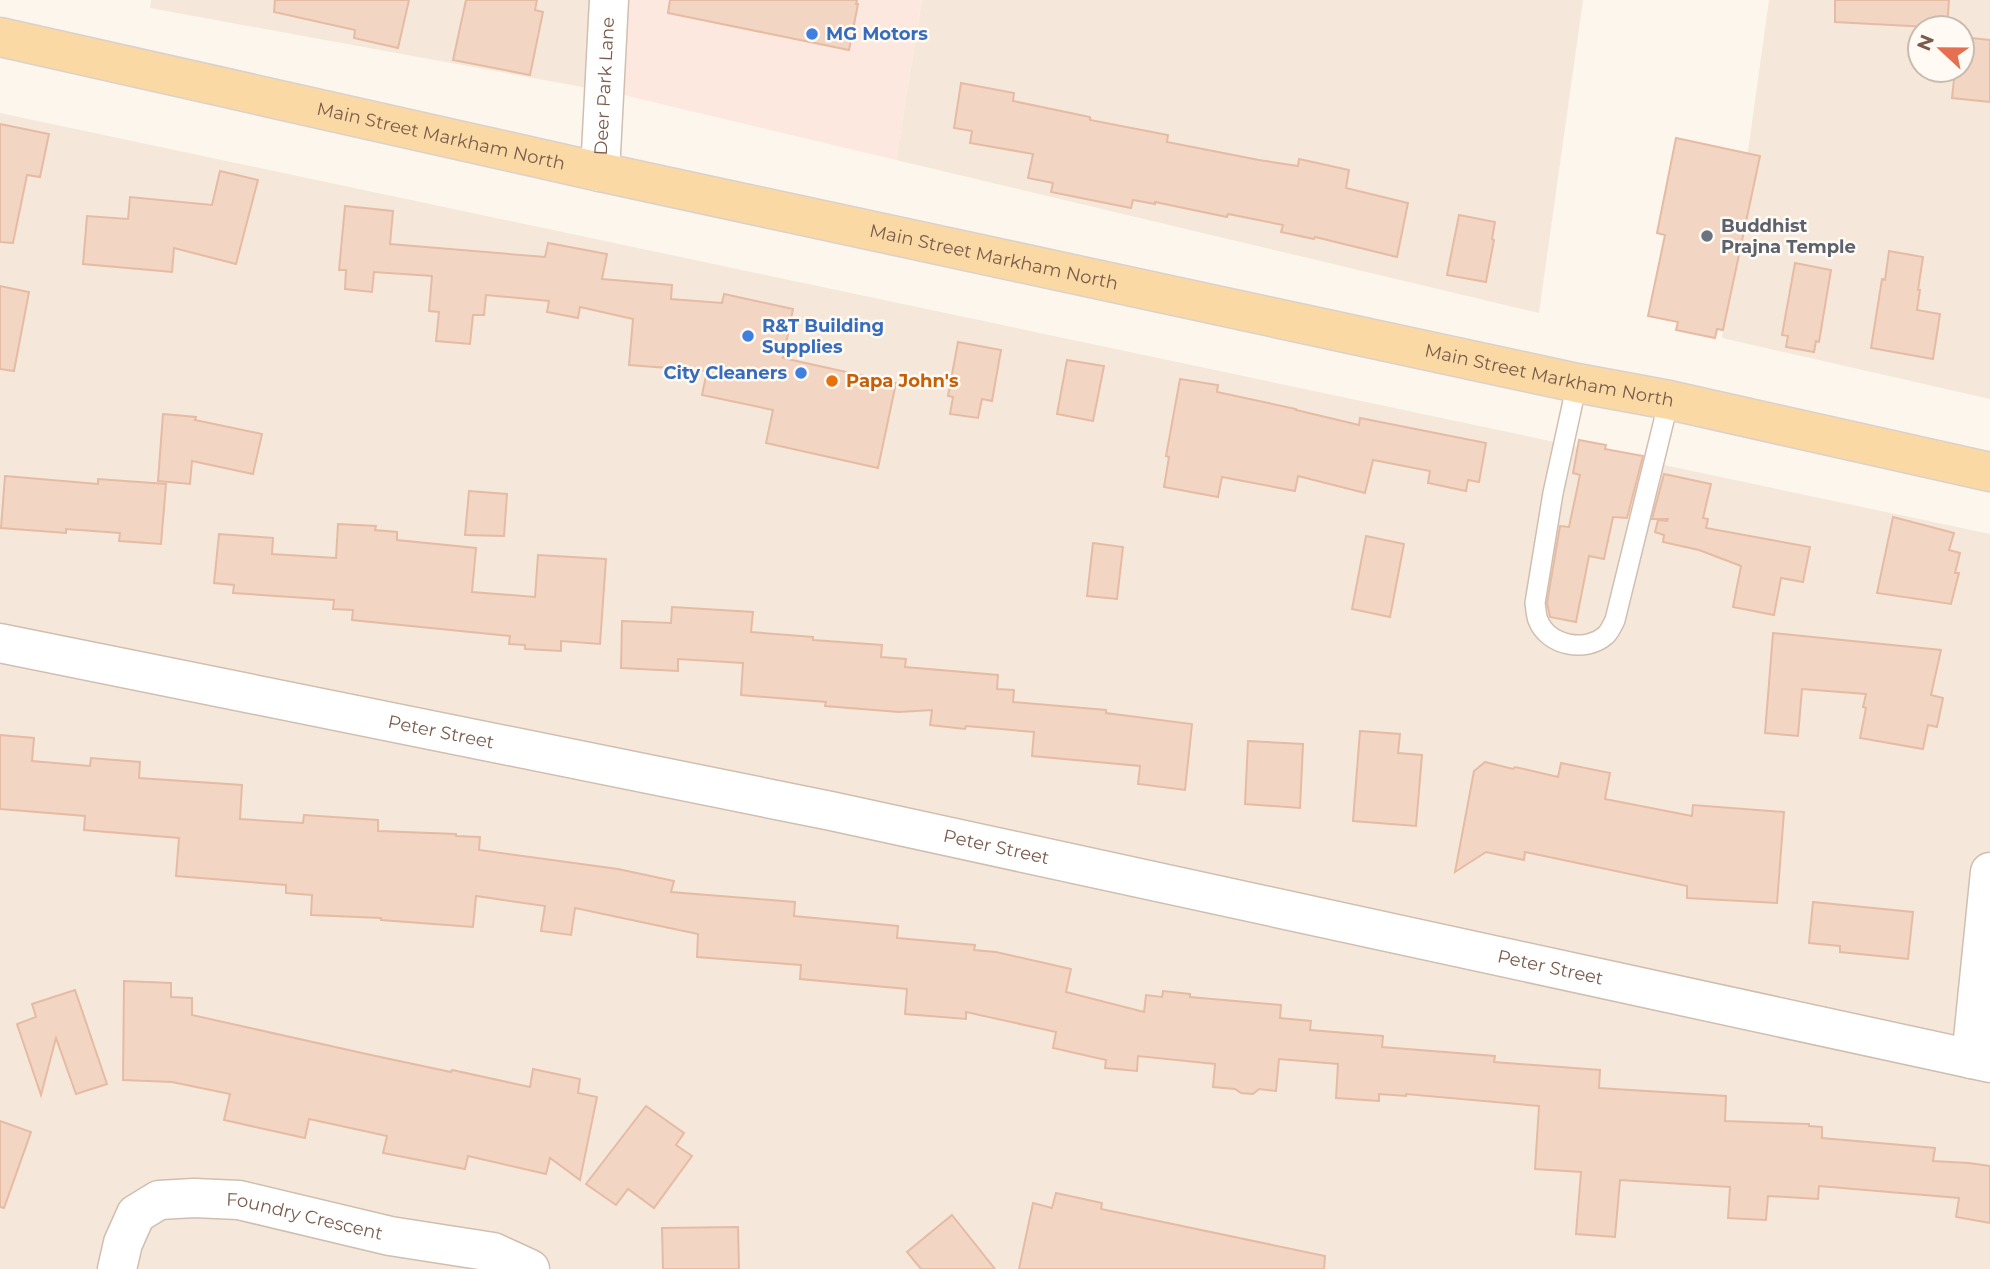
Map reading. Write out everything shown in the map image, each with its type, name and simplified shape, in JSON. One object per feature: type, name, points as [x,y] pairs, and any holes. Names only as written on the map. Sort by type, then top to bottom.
[{"type":"main road","name":"Main Street Markham North","points":[[0,37],[600,172],[1990,472]]},
{"type":"street","name":"Deer Park Lane","points":[[600,172],[609,0]]},
{"type":"street","name":"Peter Street","points":[[0,643],[831,811],[1981,1061]]},
{"type":"street","points":[[1981,1061],[1990,872]]},
{"type":"street","name":"Foundry Crescent","points":[[117,1269],[123,1243],[136,1214],[159,1200],[194,1198],[239,1200],[390,1236],[493,1252],[530,1269]]},
{"type":"lane","points":[[1577,383],[1553,493],[1535,603],[1538,621],[1549,635],[1564,644],[1584,645],[1598,640],[1609,633],[1615,620],[1669,401]]},
{"type":"shaded area","points":[[151,0],[627,0],[615,93],[150,8]]},
{"type":"shaded area","points":[[627,0],[922,0],[896,160],[615,93]]},
{"type":"shaded area","points":[[922,0],[1583,0],[1539,313],[896,160]]},
{"type":"shaded area","points":[[1769,0],[1990,0],[1990,399],[1722,338]]},
{"type":"shaded area","points":[[0,113],[1990,534],[1990,1269],[0,1269]]},
{"type":"building","points":[[275,0],[409,0],[398,48],[354,38],[355,30],[274,12]]},
{"type":"building","points":[[466,0],[537,0],[535,10],[543,12],[530,75],[453,60]]},
{"type":"building","name":"MG Motors","points":[[670,0],[857,0],[858,4],[849,50],[668,13]]},
{"type":"building","points":[[1835,0],[1949,0],[1948,14],[1906,14],[1906,26],[1835,22]]},
{"type":"building","points":[[1976,38],[1990,40],[1990,102],[1952,98],[1954,84],[1976,84]]},
{"type":"building","points":[[961,83],[1014,93],[1013,101],[1168,135],[1167,142],[1298,166],[1299,159],[1349,170],[1346,188],[1408,203],[1397,257],[1315,237],[1314,239],[1281,232],[1283,225],[1228,214],[1227,217],[1133,200],[1131,208],[1051,192],[1053,183],[1028,178],[1033,154],[970,143],[972,131],[954,128]]},
{"type":"building","points":[[0,124],[49,134],[40,177],[27,175],[13,243],[0,242]]},
{"type":"building","name":"Buddhist Prajna Temple","points":[[1676,138],[1760,156],[1723,330],[1717,329],[1715,338],[1676,330],[1678,322],[1648,316],[1665,235],[1657,233]]},
{"type":"building","points":[[220,171],[258,180],[236,264],[174,248],[172,272],[83,264],[87,216],[128,219],[130,197],[212,205]]},
{"type":"building","points":[[345,206],[393,211],[390,244],[545,257],[548,243],[607,254],[602,279],[672,285],[671,299],[722,303],[724,294],[793,309],[783,358],[896,383],[878,468],[766,443],[773,410],[702,395],[707,371],[629,365],[633,319],[580,307],[578,318],[547,312],[549,301],[486,295],[484,315],[473,315],[470,344],[436,341],[439,312],[429,311],[432,276],[374,272],[372,292],[345,289],[346,270],[339,270]]},
{"type":"building","points":[[1459,215],[1495,222],[1486,282],[1447,275]]},
{"type":"building","points":[[1889,251],[1923,257],[1917,310],[1940,314],[1933,359],[1871,348]]},
{"type":"building","points":[[1795,263],[1831,270],[1819,342],[1816,341],[1814,352],[1786,347],[1788,336],[1782,335]]},
{"type":"building","points":[[0,286],[29,292],[14,371],[0,369]]},
{"type":"building","points":[[958,342],[1001,350],[992,401],[982,399],[978,418],[950,414],[953,397],[948,396]]},
{"type":"building","points":[[1067,360],[1104,366],[1093,421],[1057,414]]},
{"type":"building","points":[[1180,379],[1218,385],[1217,392],[1359,425],[1360,418],[1486,443],[1479,482],[1468,480],[1466,491],[1428,483],[1430,471],[1373,460],[1365,493],[1298,476],[1295,491],[1222,477],[1218,497],[1164,487],[1169,457],[1166,456]]},
{"type":"building","points":[[163,414],[196,417],[195,420],[262,434],[253,474],[192,461],[190,484],[158,481]]},
{"type":"building","points":[[1579,440],[1606,445],[1605,449],[1643,456],[1627,518],[1613,517],[1604,559],[1589,556],[1576,622],[1550,617],[1547,603],[1560,526],[1569,527],[1580,475],[1573,473]]},
{"type":"building","points":[[1664,474],[1711,484],[1703,518],[1708,519],[1706,528],[1810,547],[1803,582],[1781,578],[1774,615],[1733,607],[1741,566],[1699,550],[1663,542],[1664,535],[1655,532],[1658,520],[1668,519],[1652,519]]},
{"type":"building","points":[[5,476],[98,484],[98,479],[166,484],[161,544],[119,541],[120,533],[66,529],[66,533],[1,528]]},
{"type":"building","points":[[469,491],[507,494],[504,536],[465,535]]},
{"type":"building","points":[[1893,517],[1954,533],[1949,550],[1960,553],[1955,573],[1959,573],[1951,604],[1877,593]]},
{"type":"building","points":[[338,524],[376,526],[375,530],[397,532],[397,540],[476,548],[472,592],[535,597],[538,555],[606,559],[600,644],[561,641],[561,651],[525,649],[525,645],[509,644],[510,636],[352,620],[353,610],[333,609],[334,600],[233,593],[234,585],[214,583],[219,534],[273,538],[272,554],[336,558]]},
{"type":"building","points":[[1366,536],[1404,544],[1390,617],[1352,609]]},
{"type":"building","points":[[1093,543],[1123,547],[1117,599],[1087,596]]},
{"type":"building","points":[[672,607],[753,612],[751,632],[882,645],[881,657],[906,659],[905,667],[998,675],[997,689],[1014,690],[1013,702],[1106,710],[1106,713],[1192,724],[1185,790],[1138,784],[1140,766],[1032,756],[1034,732],[930,725],[932,710],[899,712],[825,706],[826,702],[741,695],[743,663],[678,659],[678,671],[621,668],[622,621],[671,623]]},
{"type":"building","points":[[1773,633],[1941,650],[1931,695],[1943,698],[1937,727],[1928,725],[1923,749],[1860,738],[1866,694],[1802,689],[1798,736],[1765,733]]},
{"type":"building","points":[[1360,731],[1400,734],[1398,753],[1422,755],[1416,826],[1353,821]]},
{"type":"building","points":[[0,735],[34,738],[32,761],[90,766],[91,758],[140,762],[139,778],[242,785],[240,819],[303,823],[304,815],[378,820],[378,831],[480,837],[479,850],[618,869],[674,881],[671,892],[795,902],[794,916],[898,926],[897,938],[975,945],[974,950],[996,952],[1071,969],[1066,992],[1144,1012],[1146,995],[1162,997],[1163,991],[1190,994],[1190,997],[1281,1005],[1280,1018],[1311,1021],[1310,1030],[1383,1036],[1382,1047],[1495,1056],[1494,1062],[1600,1070],[1599,1088],[1726,1096],[1725,1121],[1809,1124],[1822,1127],[1822,1138],[1935,1148],[1933,1161],[1990,1166],[1990,1223],[1956,1217],[1959,1198],[1819,1186],[1818,1199],[1768,1196],[1766,1220],[1728,1218],[1730,1187],[1620,1180],[1615,1237],[1576,1234],[1581,1172],[1535,1169],[1539,1106],[1406,1094],[1379,1094],[1379,1101],[1336,1098],[1338,1064],[1279,1059],[1276,1091],[1259,1089],[1253,1094],[1213,1087],[1215,1064],[1138,1056],[1137,1071],[1105,1068],[1106,1060],[1053,1048],[1056,1032],[966,1012],[966,1019],[905,1014],[907,989],[800,979],[801,965],[697,957],[698,934],[575,908],[571,935],[541,931],[545,906],[476,896],[473,927],[381,918],[311,915],[312,895],[286,893],[286,885],[176,876],[179,838],[84,830],[85,816],[0,809]]},
{"type":"building","points":[[1248,741],[1303,744],[1300,808],[1245,804]]},
{"type":"building","points":[[1485,762],[1558,777],[1561,763],[1610,773],[1605,799],[1692,816],[1693,805],[1784,812],[1777,903],[1687,898],[1687,886],[1525,852],[1524,860],[1486,852],[1455,872],[1474,771]]},
{"type":"building","points":[[1813,902],[1913,912],[1908,959],[1840,952],[1840,946],[1809,943]]},
{"type":"building","points":[[124,981],[171,983],[171,997],[192,998],[192,1015],[371,1055],[530,1087],[533,1069],[580,1079],[578,1093],[597,1097],[580,1180],[550,1158],[546,1174],[468,1156],[465,1169],[383,1153],[387,1136],[309,1119],[305,1138],[224,1120],[230,1094],[172,1082],[123,1080]]},
{"type":"building","points":[[75,990],[107,1084],[76,1094],[56,1038],[41,1095],[17,1024],[36,1017],[32,1004]]},
{"type":"building","points":[[646,1106],[684,1133],[676,1145],[692,1156],[654,1208],[628,1189],[616,1205],[586,1184]]},
{"type":"building","points":[[0,1121],[31,1132],[4,1208],[0,1207]]},
{"type":"building","points":[[1056,1193],[1102,1203],[1101,1209],[1325,1256],[1324,1269],[1019,1269],[1033,1203],[1052,1208]]},
{"type":"building","points":[[952,1215],[995,1269],[921,1269],[907,1252]]},
{"type":"building","points":[[738,1227],[739,1269],[663,1269],[662,1228]]},
{"type":"place","name":"MG Motors","points":[[812,34]]},
{"type":"place","name":"Buddhist Prajna Temple","points":[[1707,236]]},
{"type":"place","name":"R&T Building Supplies","points":[[748,336]]},
{"type":"place","name":"City Cleaners","points":[[801,373]]},
{"type":"place","name":"Papa John's","points":[[832,381]]}]
